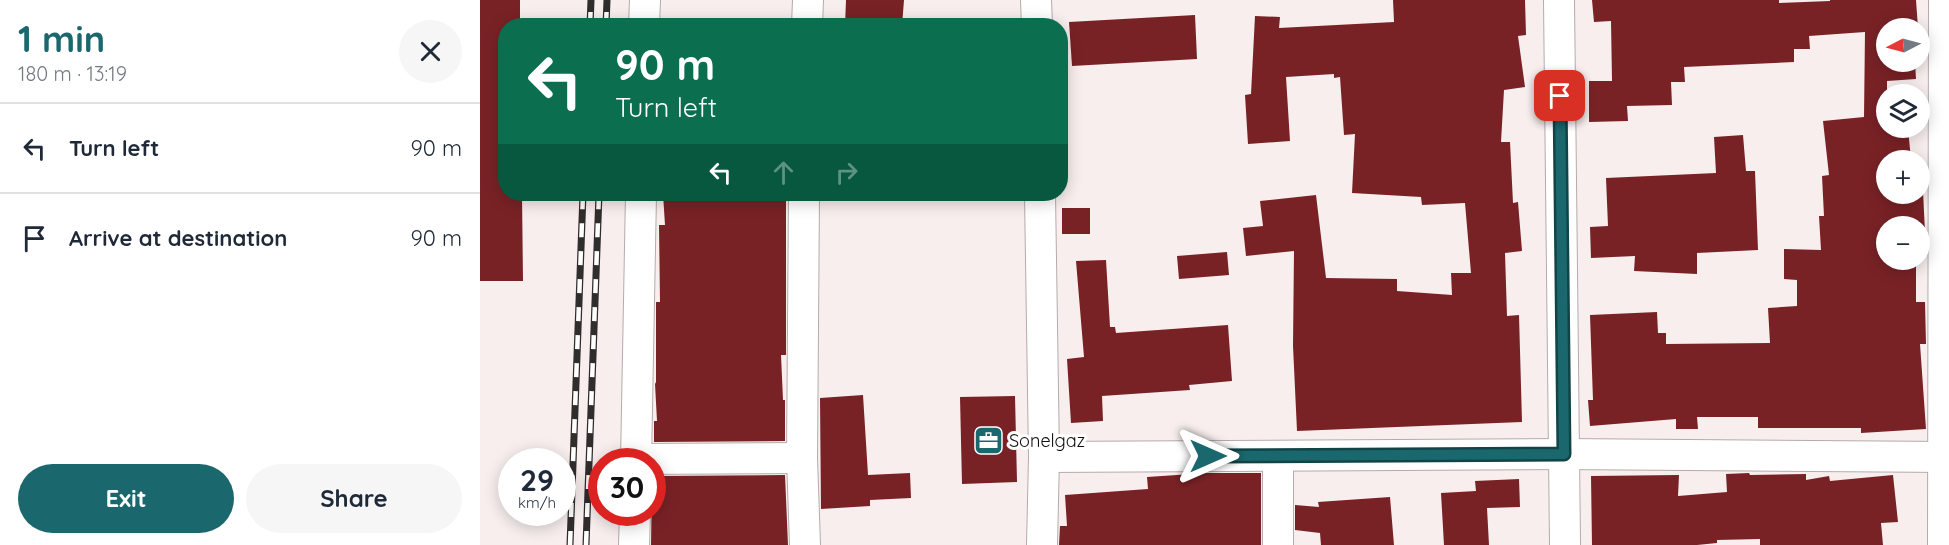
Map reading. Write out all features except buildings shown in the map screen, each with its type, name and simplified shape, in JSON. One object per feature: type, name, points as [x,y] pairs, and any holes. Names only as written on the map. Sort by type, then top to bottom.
[{"type":"street","points":[[644,18],[645,0]]},
{"type":"street","points":[[807,18],[808,0]]},
{"type":"street","points":[[1036,0],[1037,18]]},
{"type":"street","points":[[1559,0],[1565,545]]},
{"type":"street","points":[[1943,545],[1946,457],[1944,0]]},
{"type":"street","points":[[636,448],[641,201]]},
{"type":"street","points":[[804,201],[802,458],[805,545]]},
{"type":"street","points":[[1040,201],[1044,457],[1042,545]]},
{"type":"street","points":[[1044,457],[1564,454],[1946,457]]},
{"type":"street","points":[[1278,456],[1278,545]]},
{"type":"street","points":[[666,460],[802,458]]},
{"type":"street","points":[[634,545],[635,526]]},
{"type":"railway","points":[[590,18],[591,0]]},
{"type":"railway","points":[[606,18],[607,0]]},
{"type":"railway","points":[[570,545],[583,201]]},
{"type":"railway","points":[[586,545],[599,201]]},
{"type":"place","name":"Sonelgaz","points":[[988,440]]},
{"type":"route","points":[[1208,456],[1564,454],[1560,96]]}]
